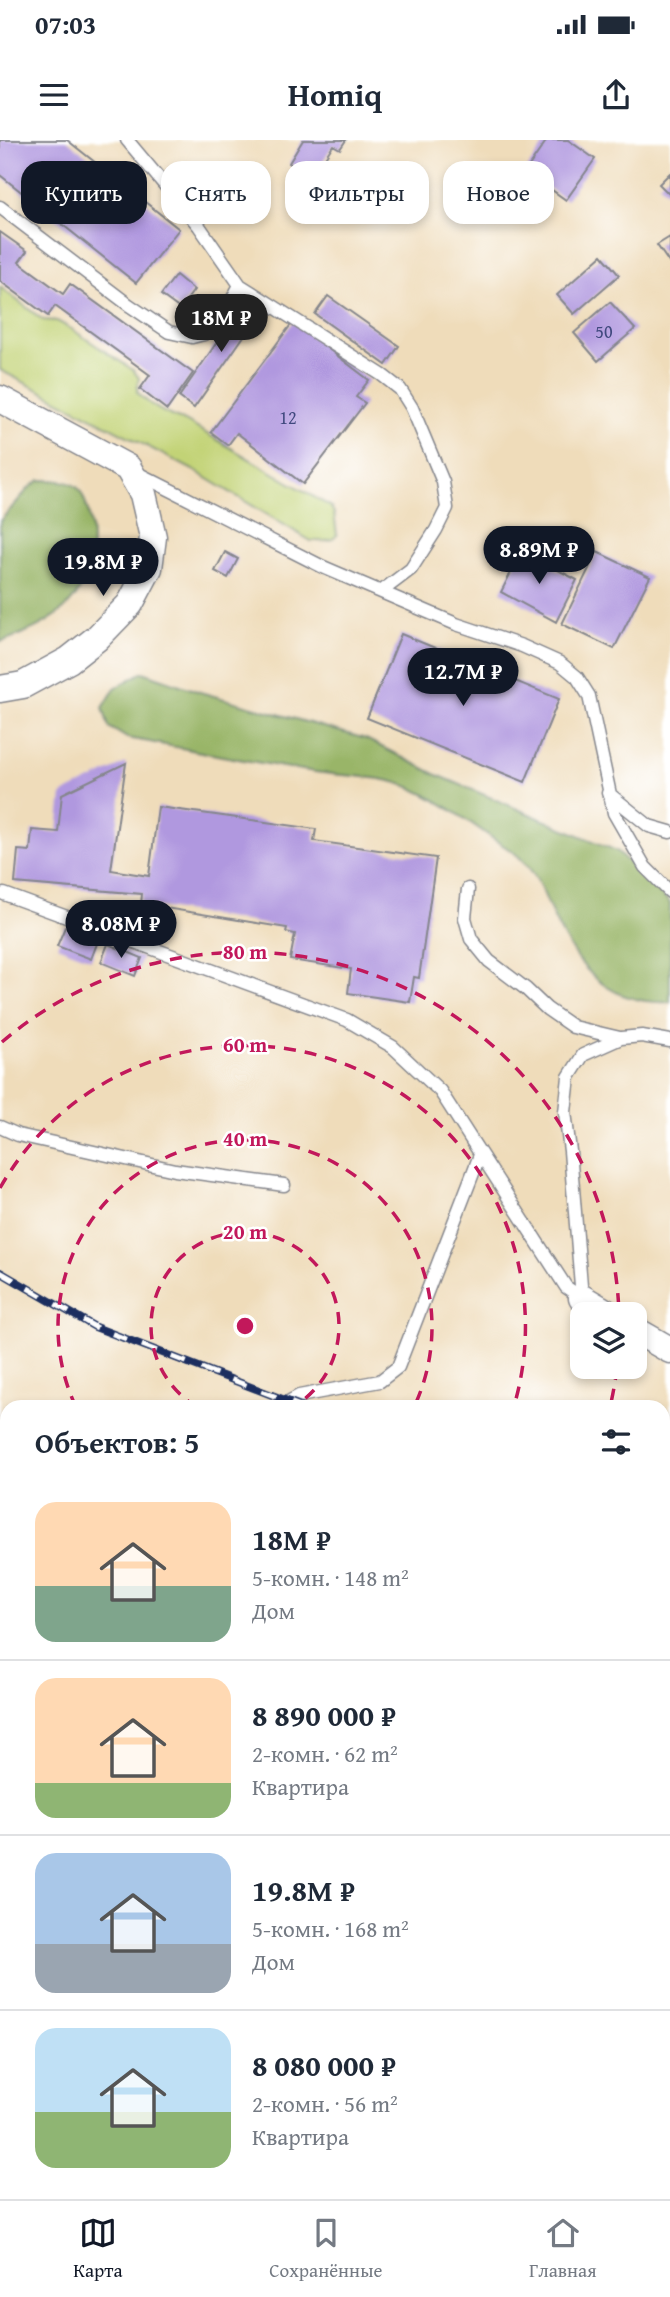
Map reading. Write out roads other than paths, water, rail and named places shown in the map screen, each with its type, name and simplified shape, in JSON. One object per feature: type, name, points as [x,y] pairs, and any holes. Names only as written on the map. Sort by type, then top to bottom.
[{"type":"street","points":[[0,399],[128,468],[143,494],[153,537],[149,569],[130,604],[97,638],[69,660],[23,685],[0,689]]},
{"type":"street","points":[[582,1298],[589,1302]]},
{"type":"street","points":[[647,1337],[670,1350]]},
{"type":"lane","points":[[127,140],[199,226],[240,285],[382,375],[400,389],[412,408],[443,482],[447,508],[411,569],[382,591]]},
{"type":"lane","points":[[0,207],[169,332],[192,337],[204,334],[220,322],[240,285]]},
{"type":"lane","points":[[128,468],[323,567],[456,624],[560,663],[577,677],[589,696],[608,793],[626,838],[645,867],[670,892]]},
{"type":"lane","points":[[608,793],[649,826],[670,832]]},
{"type":"lane","points":[[468,889],[465,918],[471,939],[489,961],[547,1009],[573,1027],[621,1038],[642,1036],[670,1041]]},
{"type":"lane","points":[[4,894],[347,1020],[393,1047],[440,1091],[566,1287],[582,1298]]},
{"type":"lane","points":[[582,1298],[565,1112],[569,1077],[583,1055],[621,1038]]},
{"type":"lane","points":[[0,1127],[18,1135],[175,1170],[284,1185]]},
{"type":"lane","points":[[292,1400],[299,1396],[380,1381],[397,1367],[480,1155]]},
{"type":"railway","points":[[0,1272],[95,1327],[285,1400]]}]
